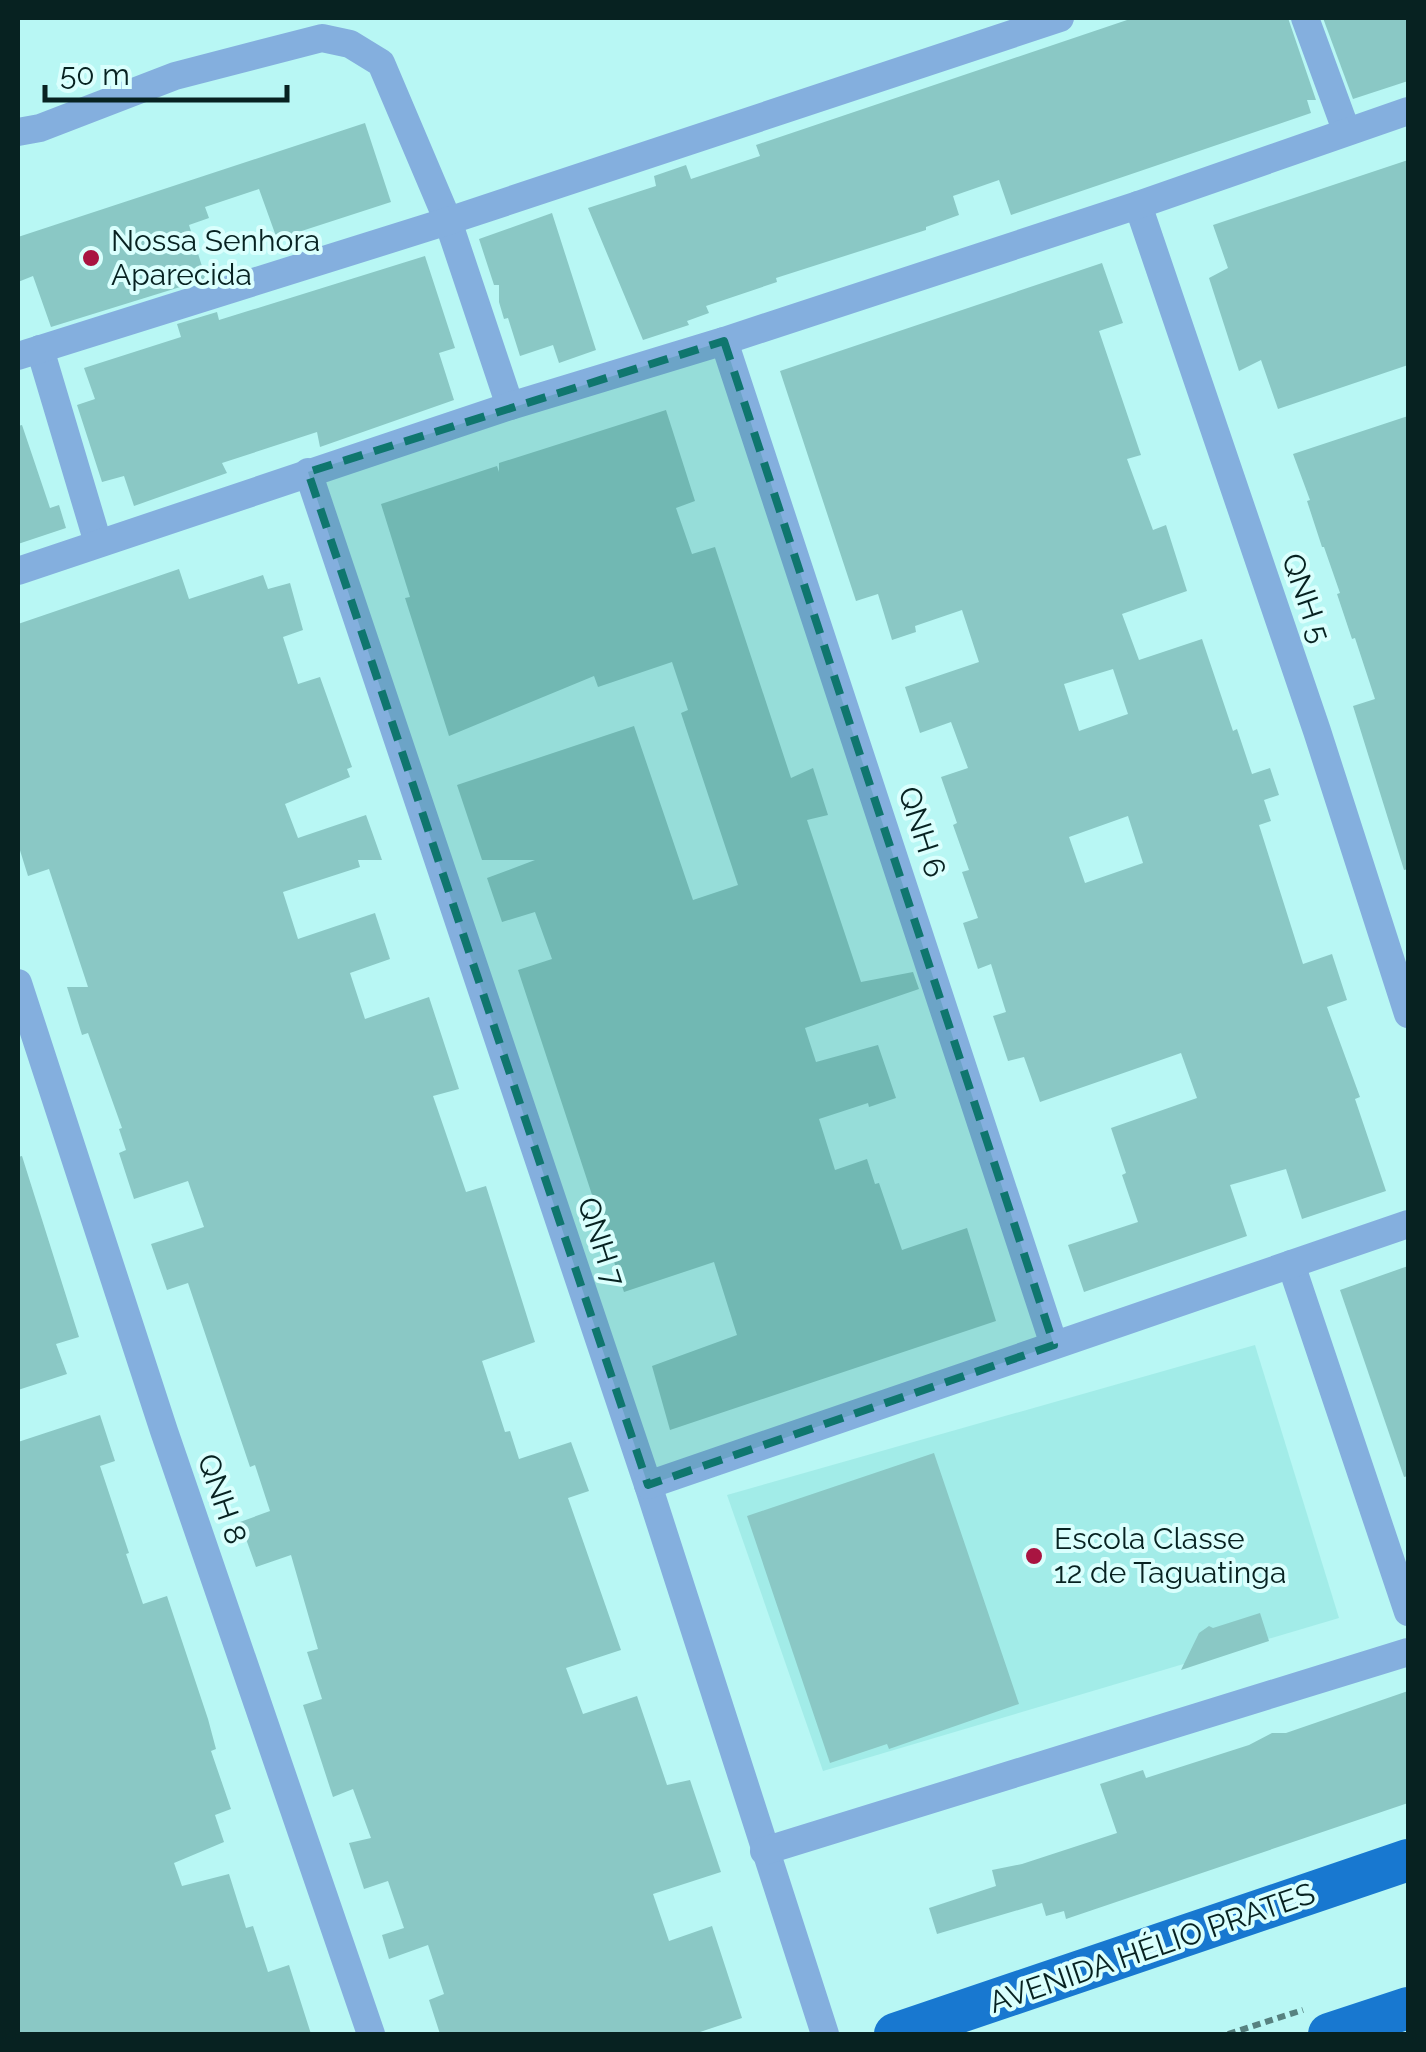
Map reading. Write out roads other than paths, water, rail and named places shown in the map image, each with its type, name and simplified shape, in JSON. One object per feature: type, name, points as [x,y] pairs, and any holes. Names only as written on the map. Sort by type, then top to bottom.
[{"type":"main road","name":"AVENIDA HÉLIO PRATES","points":[[895,2034],[1408,1860]]},
{"type":"main road","points":[[1329,2034],[1408,2008]]},
{"type":"street","points":[[98,543],[29,353],[448,221],[1060,18]]},
{"type":"street","points":[[1305,18],[1346,130]]},
{"type":"street","points":[[18,132],[40,128],[175,76],[322,38],[350,44],[380,63],[448,221],[510,406]]},
{"type":"street","points":[[18,571],[308,472],[724,341],[1138,204],[1408,111]]},
{"type":"street","name":"QNH 5","points":[[1138,204],[1317,731],[1408,1014]]},
{"type":"street","name":"QNH 6","points":[[724,341],[1054,1345]]},
{"type":"street","name":"QNH 7","points":[[308,472],[648,1485],[825,2034]]},
{"type":"street","name":"QNH 8","points":[[18,983],[171,1450],[371,2034]]},
{"type":"street","points":[[648,1485],[1408,1224]]},
{"type":"street","points":[[1291,1264],[1408,1612]]},
{"type":"street","points":[[764,1851],[1408,1652]]},
{"type":"place","name":"Nossa Senhora Aparecida","points":[[91,258]]},
{"type":"place","name":"Escola Classe 12 de Taguatinga","points":[[1034,1556]]}]
